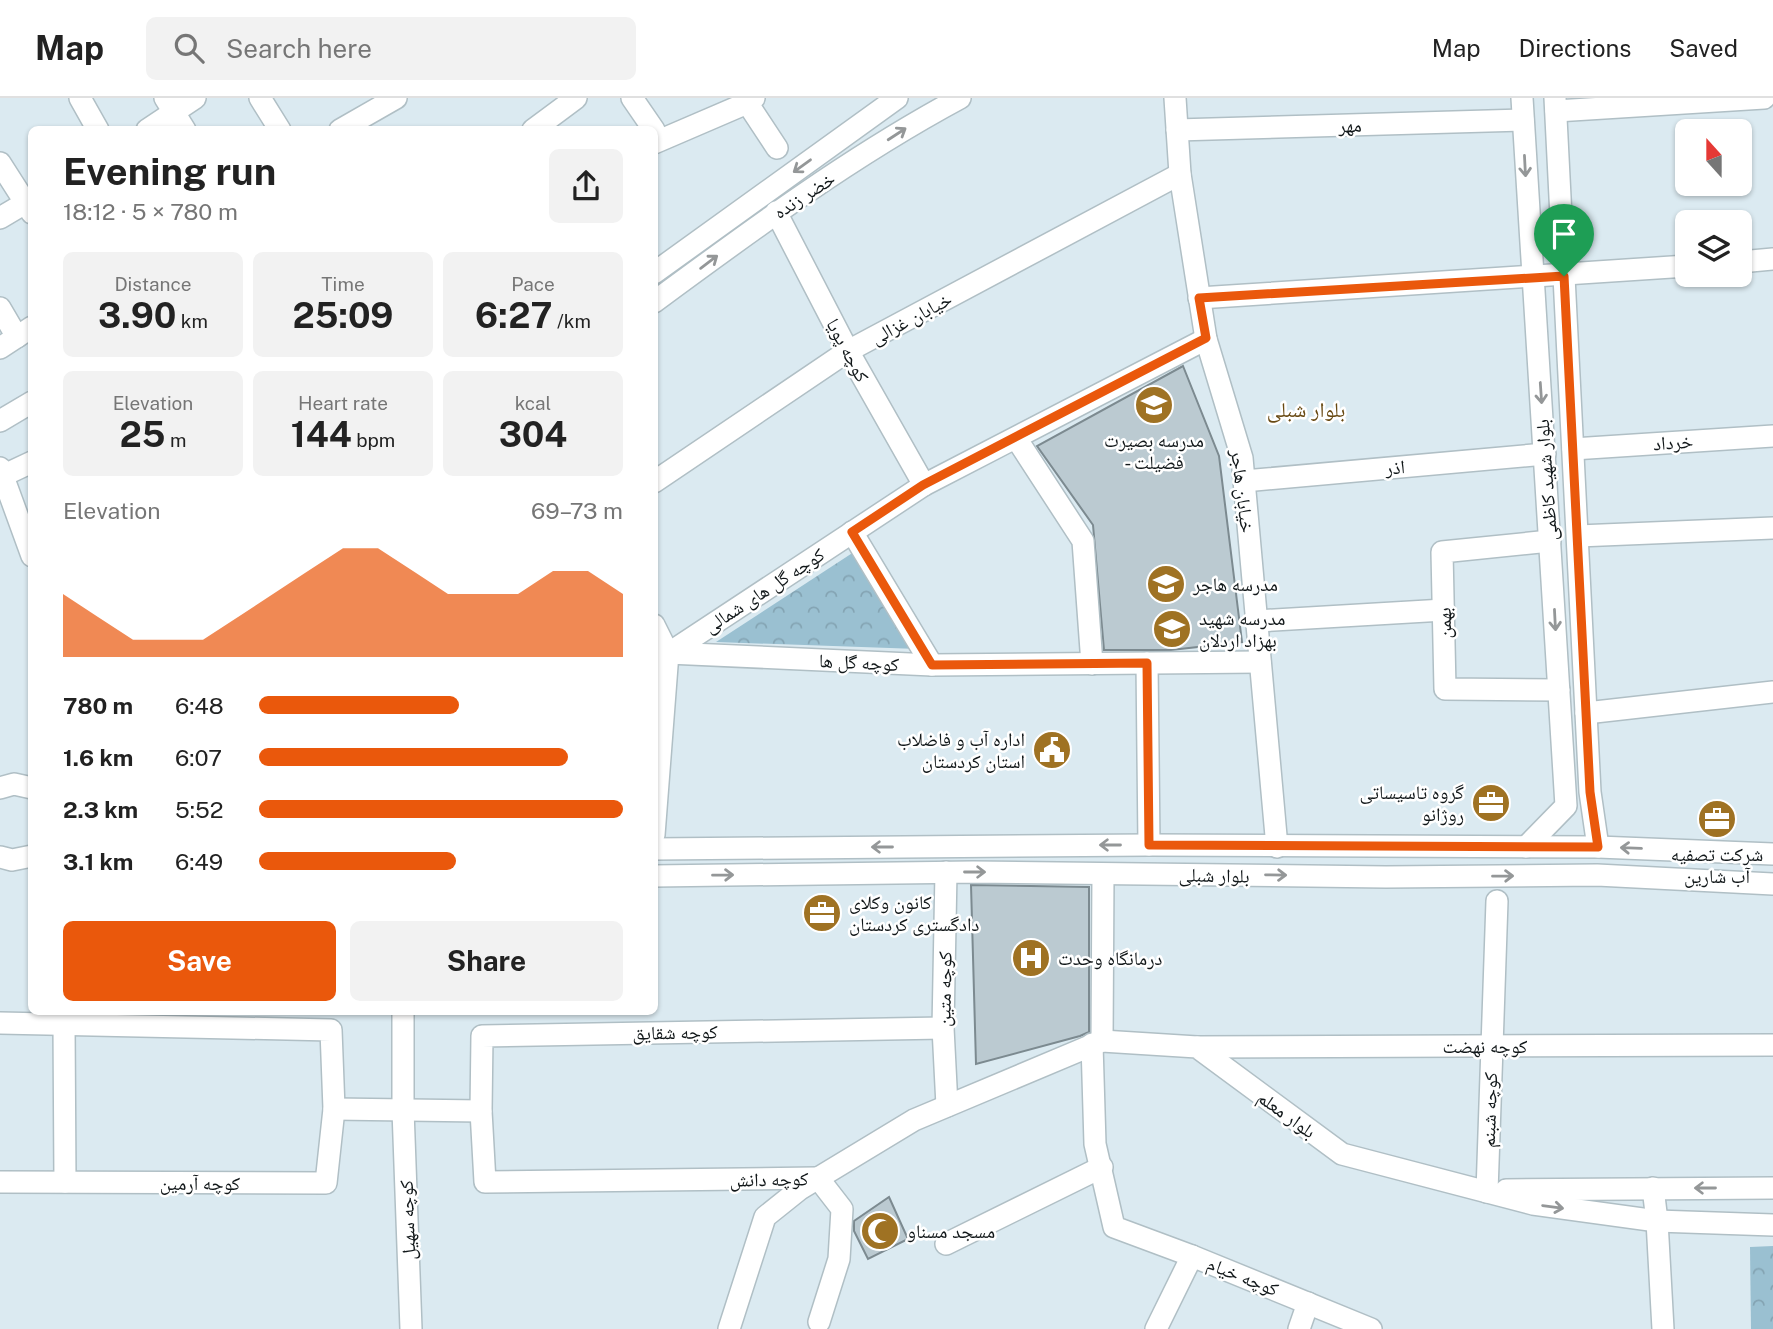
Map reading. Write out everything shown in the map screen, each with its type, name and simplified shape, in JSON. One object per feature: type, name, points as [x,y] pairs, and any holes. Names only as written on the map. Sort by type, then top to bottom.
[{"type":"street","points":[[80,98],[96,126]]},
{"type":"street","points":[[154,126],[195,98]]},
{"type":"street","points":[[260,98],[278,126]]},
{"type":"street","points":[[347,126],[396,98]]},
{"type":"street","points":[[538,126],[576,98]]},
{"type":"street","points":[[632,98],[650,126]]},
{"type":"street","name":"خضر زنده","points":[[658,270],[897,98]]},
{"type":"street","name":"خضر زنده","points":[[658,300],[776,212],[917,121],[960,98]]},
{"type":"street","name":"خیابان هاجر","points":[[1175,98],[1180,174],[1206,338],[1242,458],[1277,847]]},
{"type":"street","name":"بلوار شهید کاظمی","points":[[1522,98],[1566,806],[1526,847]]},
{"type":"street","points":[[1556,104],[1764,98]]},
{"type":"street","points":[[658,135],[748,100],[777,148]]},
{"type":"street","name":"بلوار شهید کاظمی","points":[[1556,104],[1590,792],[1598,847]]},
{"type":"street","name":"مهر","points":[[1177,130],[1522,120]]},
{"type":"street","points":[[0,163],[28,204]]},
{"type":"street","name":"خیابان غزالی","points":[[658,479],[848,351],[1180,174]]},
{"type":"street","points":[[0,218],[28,205]]},
{"type":"street","name":"کوچه پویا","points":[[776,212],[848,351],[923,485]]},
{"type":"street","points":[[1752,261],[1773,259]]},
{"type":"street","points":[[1199,298],[1675,267]]},
{"type":"street","points":[[0,308],[16,337]]},
{"type":"street","name":"کوچه گل های شمالی","points":[[661,658],[923,485],[1206,338]]},
{"type":"street","points":[[0,421],[28,404]]},
{"type":"street","name":"خرداد","points":[[1573,449],[1773,436]]},
{"type":"street","points":[[1016,438],[1083,541],[1092,664]]},
{"type":"street","name":"اذر","points":[[1244,481],[1545,454]]},
{"type":"street","points":[[28,463],[1,473],[28,545]]},
{"type":"street","points":[[1577,536],[1773,528]]},
{"type":"street","points":[[852,532],[932,665]]},
{"type":"street","name":"بهمن","points":[[1550,541],[1442,552],[1445,689],[1559,690]]},
{"type":"street","points":[[1256,621],[1444,610]]},
{"type":"street","points":[[658,734],[661,658]]},
{"type":"street","name":"کوچه گل ها","points":[[661,658],[932,665],[1260,663]]},
{"type":"street","points":[[1147,663],[1149,845]]},
{"type":"street","points":[[1587,713],[1773,692]]},
{"type":"street","points":[[15,787],[28,774]]},
{"type":"street","name":"بلوار شبلی","points":[[658,849],[1149,845],[1598,847],[1773,854]]},
{"type":"street","name":"بلوار شبلی","points":[[658,876],[946,872],[1386,877],[1597,875],[1773,884]]},
{"type":"street","name":"کوچه متین","points":[[946,872],[943,1028],[947,1106]]},
{"type":"street","points":[[946,1244],[1102,1167],[1095,1144],[1103,874]]},
{"type":"street","name":"کوچه شبنم","points":[[1487,1192],[1497,901]]},
{"type":"street","name":"کوچه سهیل","points":[[403,1015],[403,1110],[411,1329]]},
{"type":"street","points":[[0,1023],[331,1030],[334,1109],[481,1111]]},
{"type":"street","points":[[64,1024],[65,1182]]},
{"type":"street","name":"کوچه شقایق","points":[[481,1111],[482,1036],[943,1028]]},
{"type":"street","points":[[1097,1042],[1197,1047]]},
{"type":"street","name":"کوچه دانش","points":[[481,1111],[485,1182],[818,1178],[914,1120],[1097,1042]]},
{"type":"street","name":"کوچه نهضت","points":[[1197,1047],[1773,1045]]},
{"type":"street","name":"بلوار معلم","points":[[1197,1047],[1342,1154],[1533,1204],[1657,1221],[1773,1224]]},
{"type":"street","name":"کوچه آرمین","points":[[0,1182],[327,1183],[334,1109]]},
{"type":"street","name":"کوچه خیام","points":[[1102,1167],[1114,1227],[1371,1329]]},
{"type":"street","points":[[729,1329],[765,1217],[818,1178],[842,1209],[839,1259],[819,1322]]},
{"type":"street","points":[[1653,1188],[1663,1329]]},
{"type":"street","name":"بلوار معلم","points":[[1487,1192],[1535,1189],[1773,1188]]},
{"type":"street","points":[[1156,1329],[1192,1256]]},
{"type":"street","points":[[1299,1329],[1308,1303]]},
{"type":"green space","points":[[860,548],[918,649],[716,642]]},
{"type":"green space","points":[[1773,1246],[1773,1329],[1751,1329],[1750,1247]]},
{"type":"building","points":[[1183,366],[1219,456],[1242,642],[1171,650],[1104,650],[1093,525],[1037,446]]},
{"type":"building","name":"درمانگاه وحدت","points":[[971,885],[1089,887],[1089,1032],[976,1064]]},
{"type":"building","name":"مسجد مسناو","points":[[889,1197],[908,1239],[868,1259],[854,1231],[854,1221]]},
{"type":"place","name":"مدرسه بصیرت - فضیلت","points":[[1154,405]]},
{"type":"place","name":"مدرسه هاجر","points":[[1166,584]]},
{"type":"place","name":"مدرسه شهید بهزاد اردلان","points":[[1172,629]]},
{"type":"place","name":"اداره آب و فاضلاب استان کردستان","points":[[1052,750]]},
{"type":"place","name":"گروه تاسیساتی روژانو","points":[[1491,803]]},
{"type":"place","name":"شرکت تصفیه آب شارین","points":[[1717,819]]},
{"type":"place","name":"کانون وکلای دادگستری کردستان","points":[[822,913]]},
{"type":"place","name":"درمانگاه وحدت","points":[[1031,958]]},
{"type":"place","name":"مسجد مسناو","points":[[880,1231]]},
{"type":"district","name":"بلوار شبلی","points":[[1306,410]]},
{"type":"route","points":[[1564,276],[1590,792],[1598,847],[1149,845],[1147,663],[932,665],[852,532],[923,485],[1206,338],[1199,298],[1564,276]]}]
